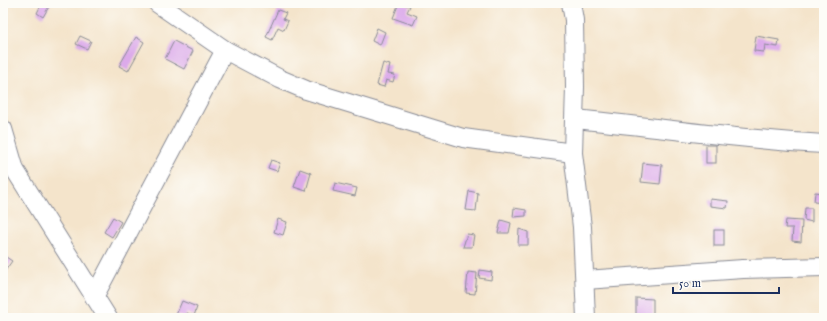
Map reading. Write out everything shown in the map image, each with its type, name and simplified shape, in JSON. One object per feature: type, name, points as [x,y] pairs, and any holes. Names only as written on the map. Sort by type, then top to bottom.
[{"type":"street","points":[[157,3],[225,50],[280,79],[306,90],[463,138],[573,153]]},
{"type":"street","points":[[571,3],[574,20],[575,119],[573,153],[582,227],[586,318]]},
{"type":"street","points":[[94,297],[225,50]]},
{"type":"street","points":[[575,119],[662,127],[769,141],[824,144]]},
{"type":"street","points":[[3,129],[15,170],[108,318]]},
{"type":"street","points":[[585,280],[743,269],[824,267]]},
{"type":"building","points":[[42,3],[51,3],[43,17],[37,13]]},
{"type":"building","points":[[399,3],[410,6],[407,12],[417,16],[413,25],[393,18]]},
{"type":"building","points":[[3,10],[7,12],[3,19]]},
{"type":"building","points":[[278,10],[286,13],[283,19],[288,21],[284,30],[278,27],[272,40],[266,37]]},
{"type":"building","points":[[377,28],[385,32],[380,45],[372,41]]},
{"type":"building","points":[[80,36],[91,41],[87,49],[76,44]]},
{"type":"building","points":[[756,36],[779,40],[778,47],[765,45],[764,52],[754,51]]},
{"type":"building","points":[[136,37],[144,42],[128,71],[119,66]]},
{"type":"building","points":[[174,41],[193,51],[184,69],[165,59]]},
{"type":"building","points":[[383,63],[390,65],[388,74],[395,75],[393,82],[386,80],[384,87],[377,85]]},
{"type":"building","points":[[706,145],[716,145],[716,163],[706,163]]},
{"type":"building","points":[[271,160],[280,163],[277,171],[268,168]]},
{"type":"building","points":[[643,163],[662,165],[660,184],[641,182]]},
{"type":"building","points":[[300,169],[311,173],[306,191],[294,187]]},
{"type":"building","points":[[335,183],[357,188],[355,196],[333,191]]},
{"type":"building","points":[[469,191],[478,193],[476,211],[466,210]]},
{"type":"building","points":[[815,192],[824,193],[824,203],[814,202]]},
{"type":"building","points":[[710,199],[728,201],[727,208],[710,206]]},
{"type":"building","points":[[514,208],[526,210],[526,216],[513,217]]},
{"type":"building","points":[[805,208],[812,208],[812,222],[804,220]]},
{"type":"building","points":[[113,217],[121,222],[112,237],[104,232]]},
{"type":"building","points":[[278,219],[287,222],[283,235],[274,232]]},
{"type":"building","points":[[501,220],[511,223],[509,233],[498,233]]},
{"type":"building","points":[[786,220],[802,221],[801,242],[792,241],[793,228],[785,228]]},
{"type":"building","points":[[519,229],[528,232],[528,245],[518,245]]},
{"type":"building","points":[[714,230],[724,230],[724,246],[714,246]]},
{"type":"building","points":[[467,234],[474,235],[472,247],[463,247]]},
{"type":"building","points":[[3,255],[12,261],[5,271],[3,269]]},
{"type":"building","points":[[480,270],[492,272],[491,280],[479,278]]},
{"type":"building","points":[[468,272],[477,273],[475,294],[466,293]]},
{"type":"building","points":[[636,298],[653,299],[653,316],[636,315]]},
{"type":"building","points":[[182,301],[197,307],[194,316],[187,313],[185,318],[176,315]]}]
